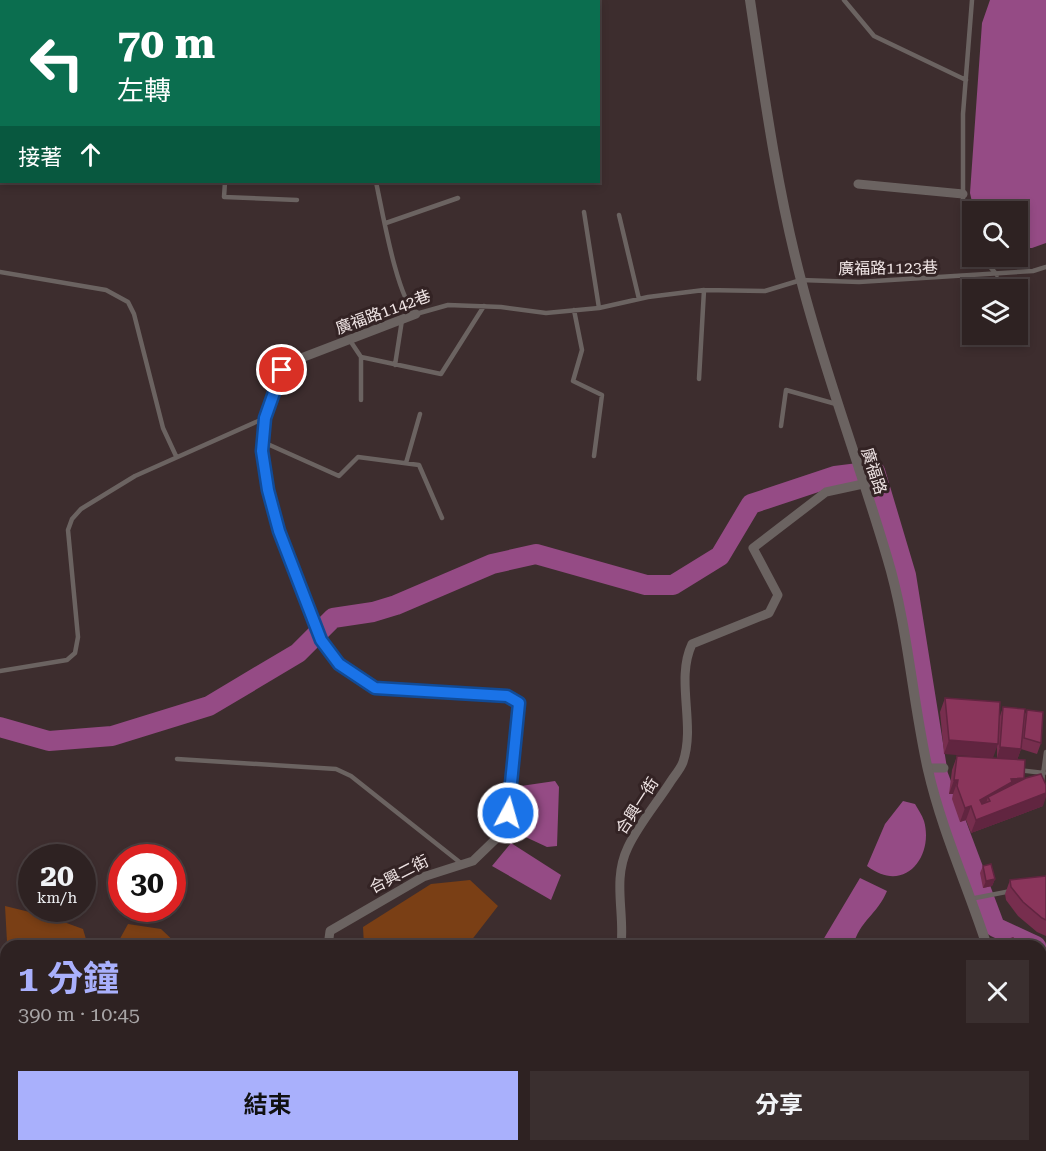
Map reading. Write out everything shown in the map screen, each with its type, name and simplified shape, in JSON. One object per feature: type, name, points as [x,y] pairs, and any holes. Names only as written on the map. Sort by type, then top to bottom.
[{"type":"street","name":"廣福路","points":[[750,0],[779,182],[801,280],[836,405],[888,559],[941,820],[985,940]]},
{"type":"street","points":[[858,184],[963,194]]},
{"type":"street","name":"廣福路1142巷","points":[[315,627],[279,531],[268,490],[262,442],[265,418],[282,370],[296,360],[416,314]]},
{"type":"street","name":"合興一街","points":[[622,940],[624,922],[619,902],[619,875],[628,847],[683,762],[687,719],[684,660],[692,644],[769,613],[778,595],[753,548],[826,492],[863,484]]},
{"type":"street","name":"合興二街","points":[[329,940],[330,931],[345,920],[423,877],[473,861],[504,831],[519,703],[516,700]]},
{"type":"street","points":[[929,768],[944,768]]},
{"type":"lane","points":[[844,0],[874,36],[966,80]]},
{"type":"lane","points":[[963,201],[966,80],[972,0]]},
{"type":"lane","points":[[225,183],[224,197],[297,200]]},
{"type":"lane","points":[[376,183],[401,288],[410,309],[416,314]]},
{"type":"lane","points":[[386,223],[458,198]]},
{"type":"lane","points":[[584,212],[599,308]]},
{"type":"lane","points":[[619,215],[639,299]]},
{"type":"lane","name":"廣福路1123巷","points":[[801,280],[859,282],[997,274],[1033,271],[1046,265]]},
{"type":"lane","points":[[991,267],[997,274]]},
{"type":"lane","points":[[0,272],[106,290],[128,302],[134,314],[163,428],[176,456]]},
{"type":"lane","name":"廣福路1142巷","points":[[416,314],[448,305],[484,306],[546,313],[599,308],[639,299],[705,290],[765,291],[801,280]]},
{"type":"lane","points":[[699,380],[705,290]]},
{"type":"lane","points":[[361,357],[441,375],[484,306]]},
{"type":"lane","points":[[574,310],[582,350],[573,381],[602,394],[594,456]]},
{"type":"lane","points":[[396,365],[402,319]]},
{"type":"lane","points":[[349,339],[361,357],[361,400]]},
{"type":"lane","points":[[781,426],[786,390],[836,405]]},
{"type":"lane","points":[[406,463],[420,414]]},
{"type":"lane","points":[[0,671],[67,660],[75,653],[78,638],[68,555],[68,530],[72,519],[81,509],[135,476],[265,418]]},
{"type":"lane","points":[[262,442],[339,476],[358,457],[420,465],[442,518]]},
{"type":"lane","points":[[315,627],[321,640],[339,664],[375,688],[507,696],[516,700]]},
{"type":"lane","points":[[1040,789],[1046,752]]},
{"type":"lane","points":[[177,759],[336,769],[351,776],[462,864]]},
{"type":"lane","points":[[944,768],[955,768]]},
{"type":"lane","points":[[1012,770],[1044,773]]},
{"type":"lane","points":[[970,899],[1014,890]]},
{"type":"shaded area","points":[[990,0],[1046,0],[1046,243],[1032,248],[1028,248],[1028,201],[972,201],[970,193],[982,23]]},
{"type":"shaded area","points":[[555,781],[559,787],[557,846],[547,847],[517,833],[521,786]]},
{"type":"shaded area","points":[[903,801],[915,804],[924,821],[925,847],[914,868],[904,874],[893,876],[881,874],[867,866],[885,824]]},
{"type":"shaded area","points":[[511,843],[561,875],[551,900],[492,866]]},
{"type":"shaded area","points":[[860,878],[887,891],[855,940],[823,940]]},
{"type":"shaded area","points":[[470,880],[498,906],[472,940],[364,940],[363,927],[431,884]]},
{"type":"shaded area","points":[[5,906],[18,909],[18,922],[64,922],[83,929],[86,940],[7,940]]},
{"type":"shaded area","points":[[128,924],[161,929],[173,940],[119,940]]},
{"type":"building","points":[[945,698],[1000,702],[998,744],[949,740]]},
{"type":"building","points":[[1003,707],[1025,709],[1021,749],[1000,747]]},
{"type":"building","points":[[1027,710],[1043,712],[1041,743],[1024,738]]},
{"type":"building","points":[[957,756],[1025,760],[1024,778],[1011,779],[1012,782],[980,800],[982,804],[990,801],[988,797],[1026,778],[1041,774],[1046,785],[1046,793],[976,820],[971,806],[965,808],[957,786],[958,780],[954,780]]},
{"type":"building","points":[[991,864],[995,879],[986,881],[983,866]]},
{"type":"building","points":[[1046,876],[1046,920],[1023,902],[1011,887],[1010,880]]},
{"type":"waterway","points":[[0,727],[49,741],[112,736],[209,706],[298,653],[333,618],[373,612],[396,605],[492,564],[536,554],[646,585],[673,585],[720,556],[751,504],[835,476],[875,471],[906,575],[938,775],[995,927],[1023,940]]},
{"type":"route","points":[[282,370],[265,418],[262,451],[268,490],[279,531],[321,640],[339,664],[375,688],[507,696],[516,700],[519,703],[508,813]]}]
